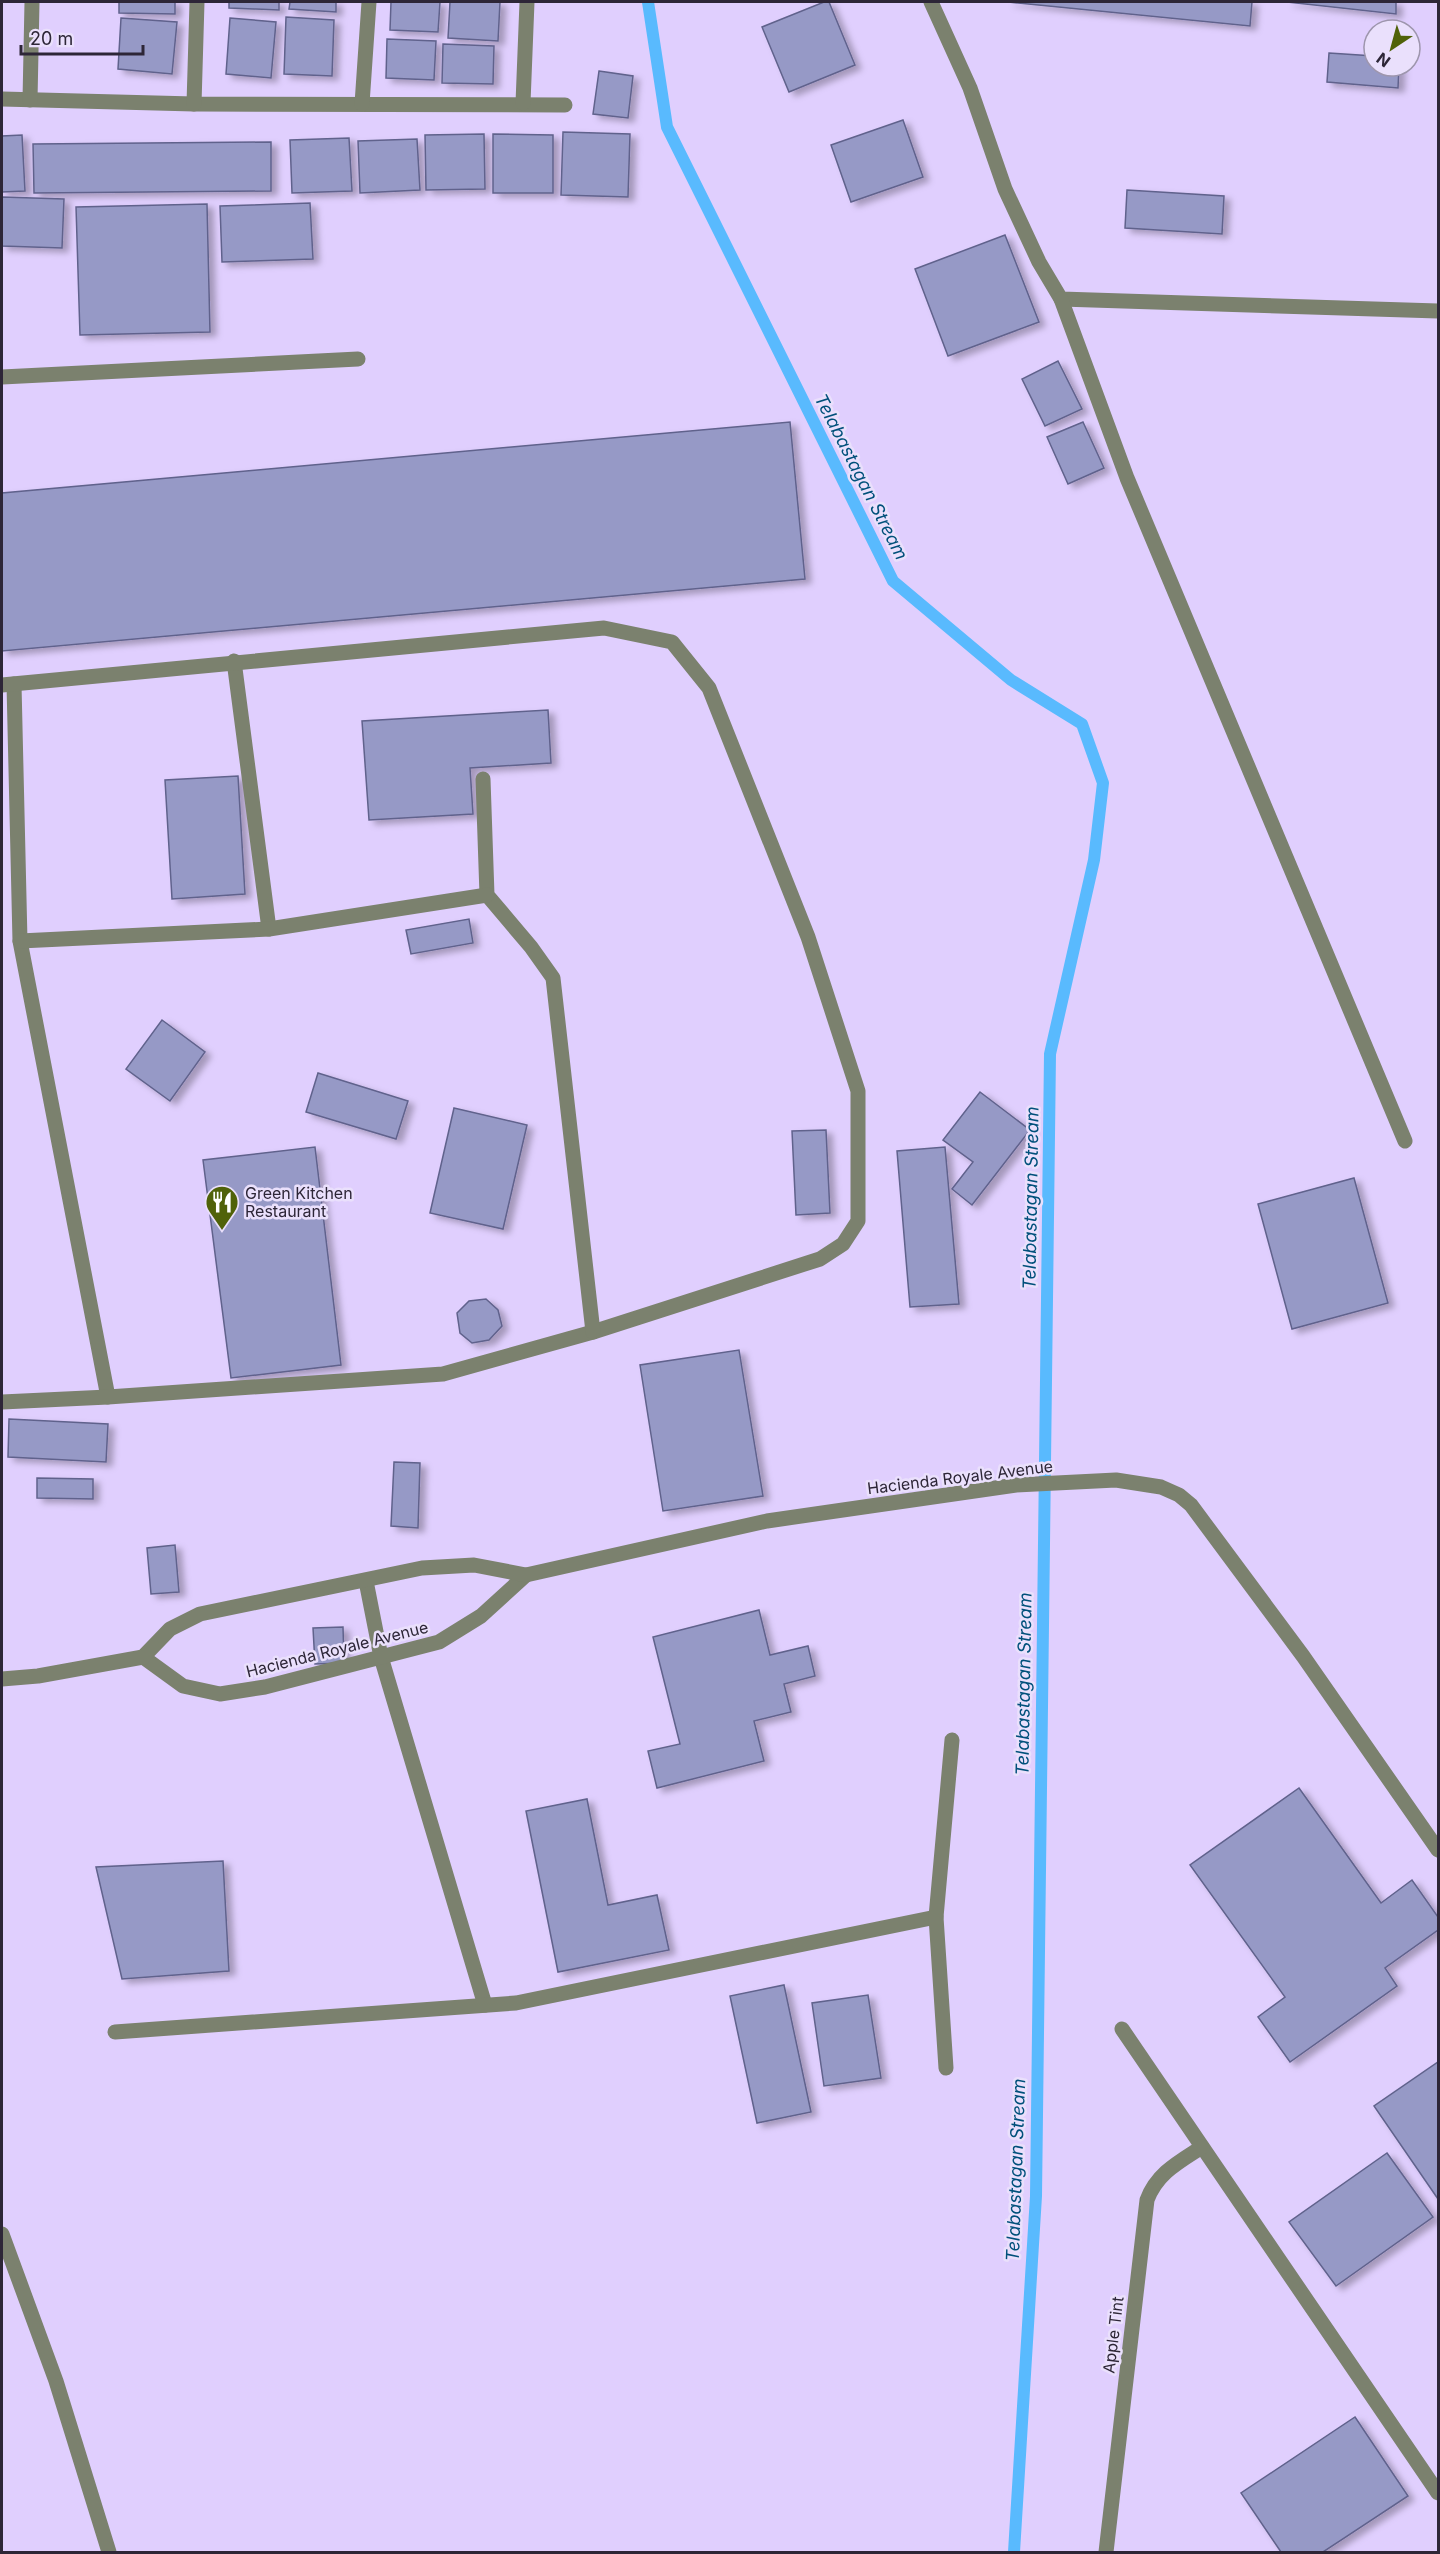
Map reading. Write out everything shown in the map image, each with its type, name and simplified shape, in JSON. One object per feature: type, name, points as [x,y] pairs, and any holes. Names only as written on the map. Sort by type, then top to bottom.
[{"type":"street","points":[[30,100],[32,2]]},
{"type":"street","points":[[194,104],[197,2]]},
{"type":"street","points":[[362,104],[369,2]]},
{"type":"street","points":[[524,103],[526,2]]},
{"type":"street","points":[[931,2],[970,88],[1005,189],[1040,262],[1061,298],[1127,478],[1405,1141]]},
{"type":"street","points":[[2,99],[194,104],[524,103],[565,105]]},
{"type":"street","points":[[1061,298],[1438,311]]},
{"type":"street","points":[[2,377],[358,359]]},
{"type":"street","points":[[2,1402],[108,1397],[443,1374],[593,1332],[820,1259],[843,1244],[858,1221],[858,1091],[808,937],[709,688],[672,642],[604,628],[234,661],[8,685],[20,941],[108,1397]]},
{"type":"street","points":[[234,661],[269,929]]},
{"type":"street","points":[[483,779],[487,895],[531,947],[553,978],[593,1332]]},
{"type":"street","points":[[20,941],[269,929],[487,895]]},
{"type":"street","name":"Hacienda Royale Avenue","points":[[526,1575],[481,1616],[440,1642],[265,1687],[220,1694],[183,1686],[143,1658],[170,1629],[200,1614],[422,1568],[474,1565],[526,1575],[767,1521],[1016,1485],[1116,1480],[1161,1487],[1179,1495],[1191,1505],[1303,1656],[1438,1850]]},
{"type":"street","points":[[366,1581],[381,1657],[485,2005]]},
{"type":"street","points":[[2,1679],[39,1676],[143,1658]]},
{"type":"street","points":[[946,2068],[936,1917],[952,1740]]},
{"type":"street","points":[[115,2032],[516,2002],[936,1917]]},
{"type":"street","points":[[1122,2029],[1438,2493]]},
{"type":"street","name":"Apple Tint","points":[[1106,2553],[1147,2200],[1153,2185],[1166,2171],[1202,2147]]},
{"type":"street","points":[[2,2234],[56,2381],[109,2553]]},
{"type":"building","points":[[119,2],[175,2],[175,14],[119,13]]},
{"type":"building","points":[[229,2],[279,2],[279,10],[229,8]]},
{"type":"building","points":[[290,2],[336,2],[336,12],[289,9]]},
{"type":"building","points":[[391,2],[440,2],[438,32],[390,30]]},
{"type":"building","points":[[450,2],[500,2],[498,41],[448,38]]},
{"type":"building","points":[[829,2],[855,65],[789,92],[762,27]]},
{"type":"building","points":[[1008,2],[1252,2],[1250,26]]},
{"type":"building","points":[[1287,2],[1396,2],[1396,14]]},
{"type":"building","points":[[286,17],[334,20],[332,76],[284,74]]},
{"type":"building","points":[[121,18],[177,22],[172,74],[118,69]]},
{"type":"building","points":[[230,18],[276,22],[271,78],[226,74]]},
{"type":"building","points":[[387,39],[436,41],[434,80],[386,78]]},
{"type":"building","points":[[443,44],[494,46],[493,84],[442,83]]},
{"type":"building","points":[[1329,53],[1362,55],[1362,78],[1398,78],[1398,88],[1327,82]]},
{"type":"building","points":[[599,71],[633,76],[628,118],[593,114]]},
{"type":"building","points":[[903,120],[923,177],[851,202],[831,145]]},
{"type":"building","points":[[563,132],[630,134],[628,197],[561,195]]},
{"type":"building","points":[[484,134],[485,189],[426,190],[425,135]]},
{"type":"building","points":[[493,134],[553,135],[553,193],[493,193]]},
{"type":"building","points":[[22,135],[25,191],[2,192],[2,136]]},
{"type":"building","points":[[349,138],[352,191],[292,193],[290,140]]},
{"type":"building","points":[[417,139],[420,190],[360,193],[358,141]]},
{"type":"building","points":[[271,142],[271,191],[34,193],[33,144]]},
{"type":"building","points":[[1127,190],[1224,196],[1222,234],[1125,228]]},
{"type":"building","points":[[2,197],[64,199],[62,248],[2,246]]},
{"type":"building","points":[[310,203],[313,259],[222,262],[220,206]]},
{"type":"building","points":[[207,204],[210,332],[80,335],[76,207]]},
{"type":"building","points":[[1005,235],[1039,322],[948,356],[915,269]]},
{"type":"building","points":[[1058,361],[1082,409],[1045,426],[1022,379]]},
{"type":"building","points":[[790,422],[805,579],[2,651],[2,493]]},
{"type":"building","points":[[1083,422],[1104,468],[1068,484],[1047,437]]},
{"type":"building","points":[[548,710],[551,763],[470,768],[473,814],[369,820],[362,721]]},
{"type":"building","points":[[238,776],[245,894],[172,899],[165,780]]},
{"type":"building","points":[[469,919],[473,943],[411,954],[406,930]]},
{"type":"building","points":[[162,1020],[205,1052],[170,1101],[126,1069]]},
{"type":"building","points":[[318,1073],[408,1101],[396,1139],[306,1112]]},
{"type":"building","points":[[980,1092],[1030,1130],[972,1205],[952,1189],[973,1162],[943,1140]]},
{"type":"building","points":[[454,1108],[527,1125],[503,1229],[430,1213]]},
{"type":"building","points":[[826,1130],[830,1213],[796,1215],[792,1131]]},
{"type":"building","points":[[315,1147],[341,1365],[231,1378],[203,1160]]},
{"type":"building","points":[[945,1147],[959,1304],[910,1307],[897,1151]]},
{"type":"building","points":[[1354,1178],[1388,1303],[1292,1329],[1258,1204]]},
{"type":"building","points":[[486,1299],[498,1310],[502,1326],[489,1340],[472,1343],[460,1333],[457,1313],[469,1301]]},
{"type":"building","points":[[739,1350],[763,1496],[663,1511],[640,1365]]},
{"type":"building","points":[[9,1419],[108,1424],[106,1462],[8,1457]]},
{"type":"building","points":[[394,1462],[420,1463],[418,1528],[391,1526]]},
{"type":"building","points":[[37,1478],[93,1479],[93,1499],[37,1498]]},
{"type":"building","points":[[175,1545],[179,1592],[151,1594],[147,1548]]},
{"type":"building","points":[[759,1610],[770,1655],[808,1646],[815,1676],[784,1684],[791,1712],[754,1721],[764,1761],[657,1788],[648,1751],[680,1744],[653,1637]]},
{"type":"building","points":[[343,1627],[344,1663],[315,1664],[313,1628]]},
{"type":"building","points":[[1299,1788],[1381,1903],[1412,1880],[1438,1917],[1438,1930],[1385,1968],[1397,1986],[1290,2062],[1258,2017],[1285,1997],[1190,1865]]},
{"type":"building","points":[[587,1799],[608,1905],[657,1895],[669,1950],[558,1972],[526,1811]]},
{"type":"building","points":[[223,1861],[229,1971],[122,1979],[96,1867]]},
{"type":"building","points":[[784,1985],[811,2112],[757,2123],[730,1996]]},
{"type":"building","points":[[868,1995],[881,2078],[824,2086],[812,2003]]},
{"type":"building","points":[[1438,2062],[1438,2199],[1374,2106]]},
{"type":"building","points":[[1387,2153],[1433,2217],[1336,2286],[1289,2222]]},
{"type":"building","points":[[1355,2417],[1408,2496],[1323,2552],[1281,2552],[1241,2493]]},
{"type":"waterway","name":"Telabastagan Stream","points":[[648,2],[667,127],[893,581],[1011,680],[1082,724],[1103,783],[1094,860],[1050,1054],[1036,2196],[1014,2552]]},
{"type":"place","name":"Green Kitchen Restaurant","points":[[222,1231]]}]
